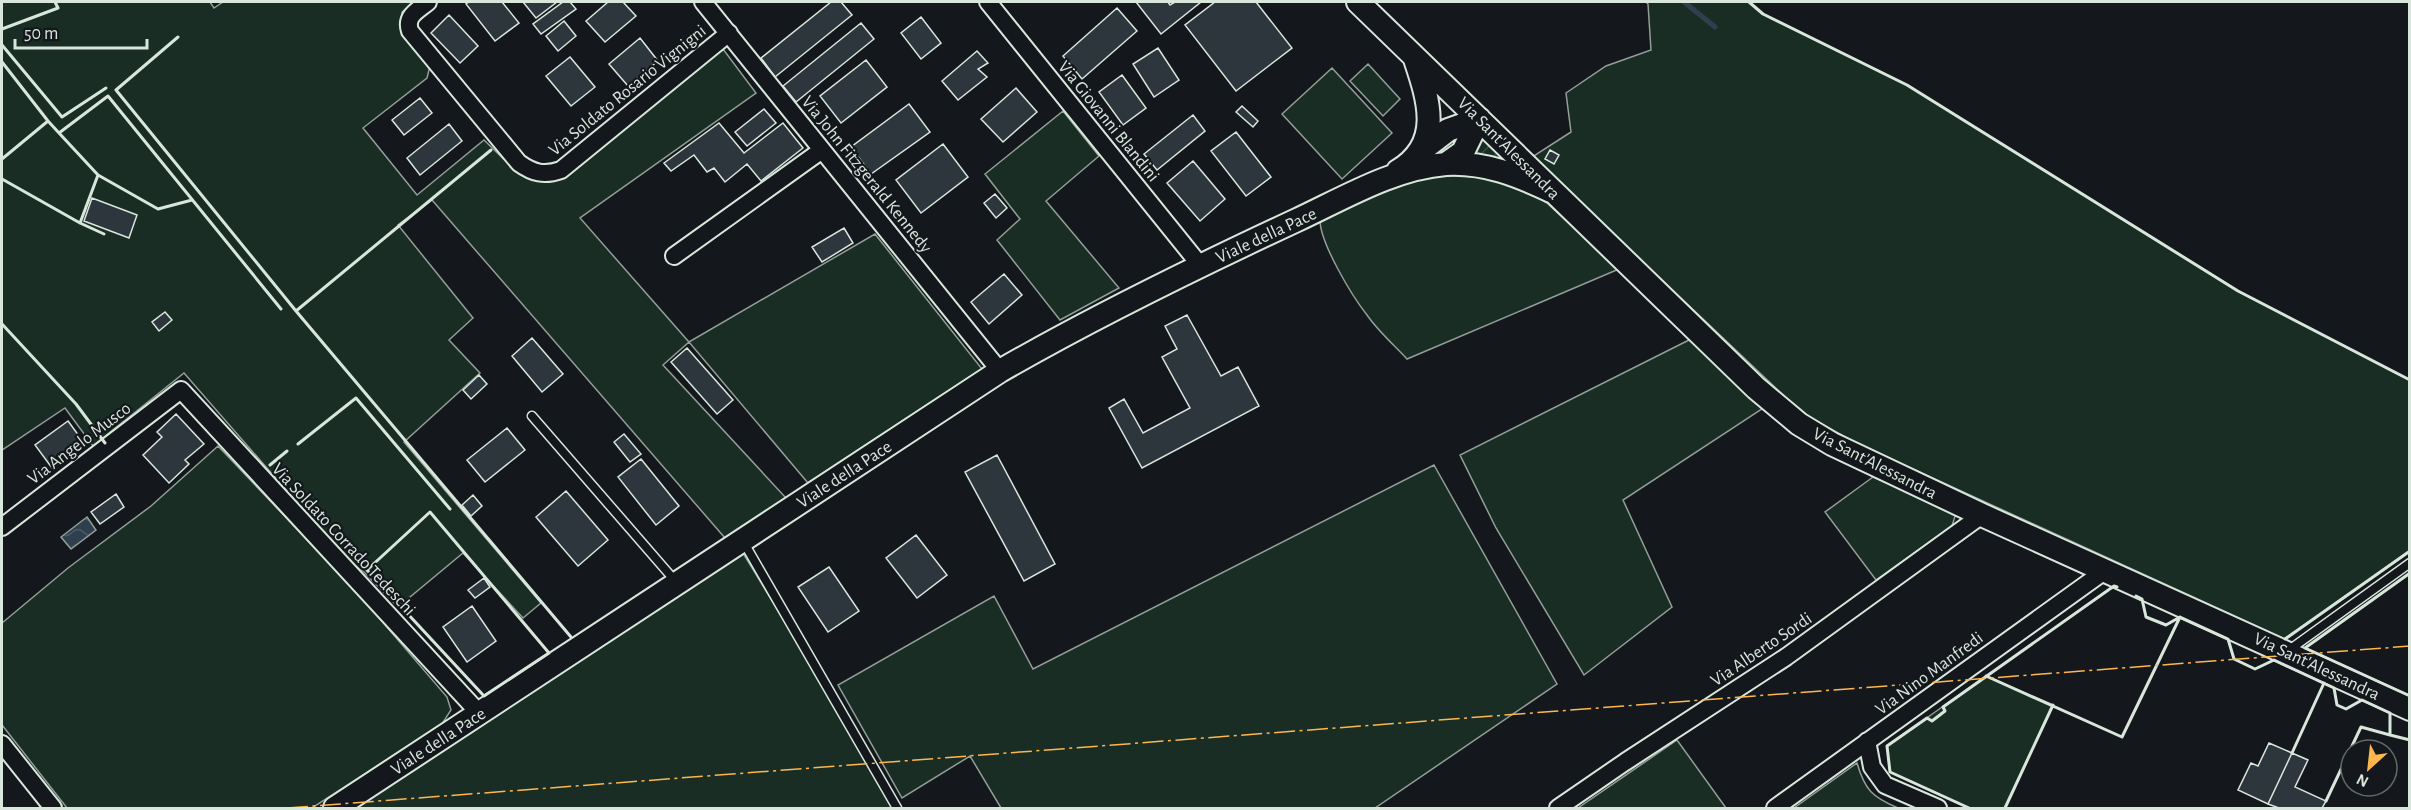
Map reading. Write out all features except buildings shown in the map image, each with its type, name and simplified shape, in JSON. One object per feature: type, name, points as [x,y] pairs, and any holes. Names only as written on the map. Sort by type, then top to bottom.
[{"type":"street","name":"Via Soldato Rosario Vignigni","points":[[428,2],[409,16],[410,31],[519,162],[531,171],[548,175],[561,170],[729,33]]},
{"type":"street","name":"Via John Fitzgerald Kennedy","points":[[703,2],[1000,371]]},
{"type":"street","name":"Via Giovanni Blandini","points":[[988,2],[1200,266]]},
{"type":"street","name":"Via Sant'Alessandra","points":[[1358,2],[1756,388],[1798,424],[1832,444],[1982,515],[2409,709]]},
{"type":"street","points":[[1414,56],[1427,95],[1429,125],[1422,150]]},
{"type":"street","points":[[1378,183],[1405,167],[1448,130],[1479,118]]},
{"type":"street","points":[[1446,165],[1463,152],[1479,118]]},
{"type":"street","points":[[674,256],[822,150]]},
{"type":"street","points":[[1378,183],[1416,169],[1446,165],[1478,165],[1510,172],[1551,191]]},
{"type":"street","name":"Viale della Pace","points":[[334,808],[1000,371],[1076,327],[1378,183]]},
{"type":"street","name":"Via Angelo Musco","points":[[2,527],[181,390]]},
{"type":"street","name":"Via Soldato Corrado Tedeschi","points":[[181,390],[480,714]]},
{"type":"street","name":"Via Alberto Sordi","points":[[1558,808],[1624,762],[1786,657],[1982,515]]},
{"type":"street","name":"Via Nino Manfredi","points":[[1774,808],[2106,570]]},
{"type":"street","points":[[1867,741],[1872,767],[1885,785],[1938,808]]},
{"type":"street","points":[[2,744],[53,808]]},
{"type":"lane","points":[[532,416],[677,584]]},
{"type":"lane","points":[[743,540],[897,808]]},
{"type":"lane","points":[[2286,652],[2409,563]]},
{"type":"green space","points":[[2,2],[210,2],[214,8],[223,2],[415,2],[402,12],[403,28],[430,66],[427,78],[363,128],[417,195],[484,140],[513,168],[563,175],[723,49],[756,93],[580,218],[689,342],[663,365],[786,498],[725,538],[432,200],[398,225],[473,318],[449,340],[480,373],[404,442],[541,603],[523,618],[463,553],[398,607],[364,572],[348,561],[184,373],[93,446],[65,408],[2,450]]},
{"type":"green space","points":[[1646,2],[1749,2],[1763,14],[1907,85],[2238,291],[2409,380],[2409,551],[2285,639],[1856,443],[1802,413],[1532,157],[1571,132],[1566,93],[1606,66],[1651,50]]},
{"type":"green space","points":[[1368,64],[1400,99],[1383,116],[1350,81]]},
{"type":"green space","points":[[1332,68],[1392,133],[1342,179],[1282,114]]},
{"type":"green space","points":[[1063,111],[1099,156],[1046,201],[1119,288],[1060,320],[997,240],[1020,219],[985,174]]},
{"type":"green space","points":[[1478,140],[1485,140],[1508,165],[1472,158]]},
{"type":"green space","points":[[1482,174],[1536,196],[1548,204],[1619,269],[1407,359],[1376,327],[1353,295],[1325,242],[1320,220],[1393,187],[1430,177]]},
{"type":"green space","points":[[875,234],[982,369],[808,483],[689,342]]},
{"type":"green space","points":[[1691,339],[1765,407],[1623,500],[1672,607],[1584,675],[1496,528],[1460,455]]},
{"type":"green space","points":[[218,446],[356,591],[447,697],[451,710],[442,724],[312,808],[67,808],[2,725],[2,623],[68,568],[151,506]]},
{"type":"green space","points":[[1434,465],[1557,684],[1375,808],[1001,808],[970,756],[902,798],[838,685],[994,596],[1033,669]]},
{"type":"green space","points":[[1873,477],[1956,513],[1952,526],[1876,580],[1825,512]]},
{"type":"green space","points":[[743,553],[827,691],[893,808],[353,808]]},
{"type":"green space","points":[[1986,676],[2053,705],[2005,808],[1969,808],[1890,772],[1887,746]]},
{"type":"green space","points":[[1677,740],[1726,808],[1578,808]]},
{"type":"green space","points":[[1857,763],[1863,780],[1871,792],[1898,808],[1794,808]]},
{"type":"water","points":[[87,517],[96,530],[71,549],[61,537]]},
{"type":"waterway","points":[[1684,2],[1715,27]]},
{"type":"wall","points":[[2,29],[58,8],[55,2]]},
{"type":"wall","points":[[1749,2],[1763,14],[1907,85],[2238,291],[2410,380]]},
{"type":"wall","points":[[178,37],[116,90],[296,311],[571,637]]},
{"type":"wall","points":[[2,45],[62,117],[106,88]]},
{"type":"wall","points":[[2,62],[48,121],[2,159]]},
{"type":"wall","points":[[48,121],[59,133],[108,96],[281,309]]},
{"type":"wall","points":[[59,133],[98,175],[158,209],[192,200]]},
{"type":"wall","points":[[296,311],[491,150]]},
{"type":"wall","points":[[80,223],[98,175]]},
{"type":"wall","points":[[2,179],[104,234]]},
{"type":"wall","points":[[2,324],[76,404],[105,443]]},
{"type":"wall","points":[[298,444],[356,398],[450,509]]},
{"type":"wall","points":[[270,465],[287,451]]},
{"type":"wall","points":[[430,512],[549,653],[484,696],[367,570],[430,512]]},
{"type":"wall","points":[[2285,639],[2410,551]]},
{"type":"wall","points":[[2410,573],[2305,648],[2410,696]]},
{"type":"wall","points":[[1969,808],[1890,772],[1887,746],[1927,718],[1932,721],[1945,711],[1943,707],[2114,586],[2117,587]]},
{"type":"wall","points":[[2136,596],[2142,599],[2146,617],[2166,625],[2180,617],[2228,639],[2234,659],[2255,669],[2274,660],[2334,688],[2337,705],[2346,709],[2362,700],[2390,713],[2390,735],[2410,740]]},
{"type":"wall","points":[[1986,676],[2122,737],[2180,617]]},
{"type":"wall","points":[[2292,753],[2324,683]]},
{"type":"wall","points":[[2005,808],[2053,705]]},
{"type":"wall","points":[[2326,801],[2361,727],[2390,735]]},
{"type":"power","points":[[287,808],[2410,646]]}]
